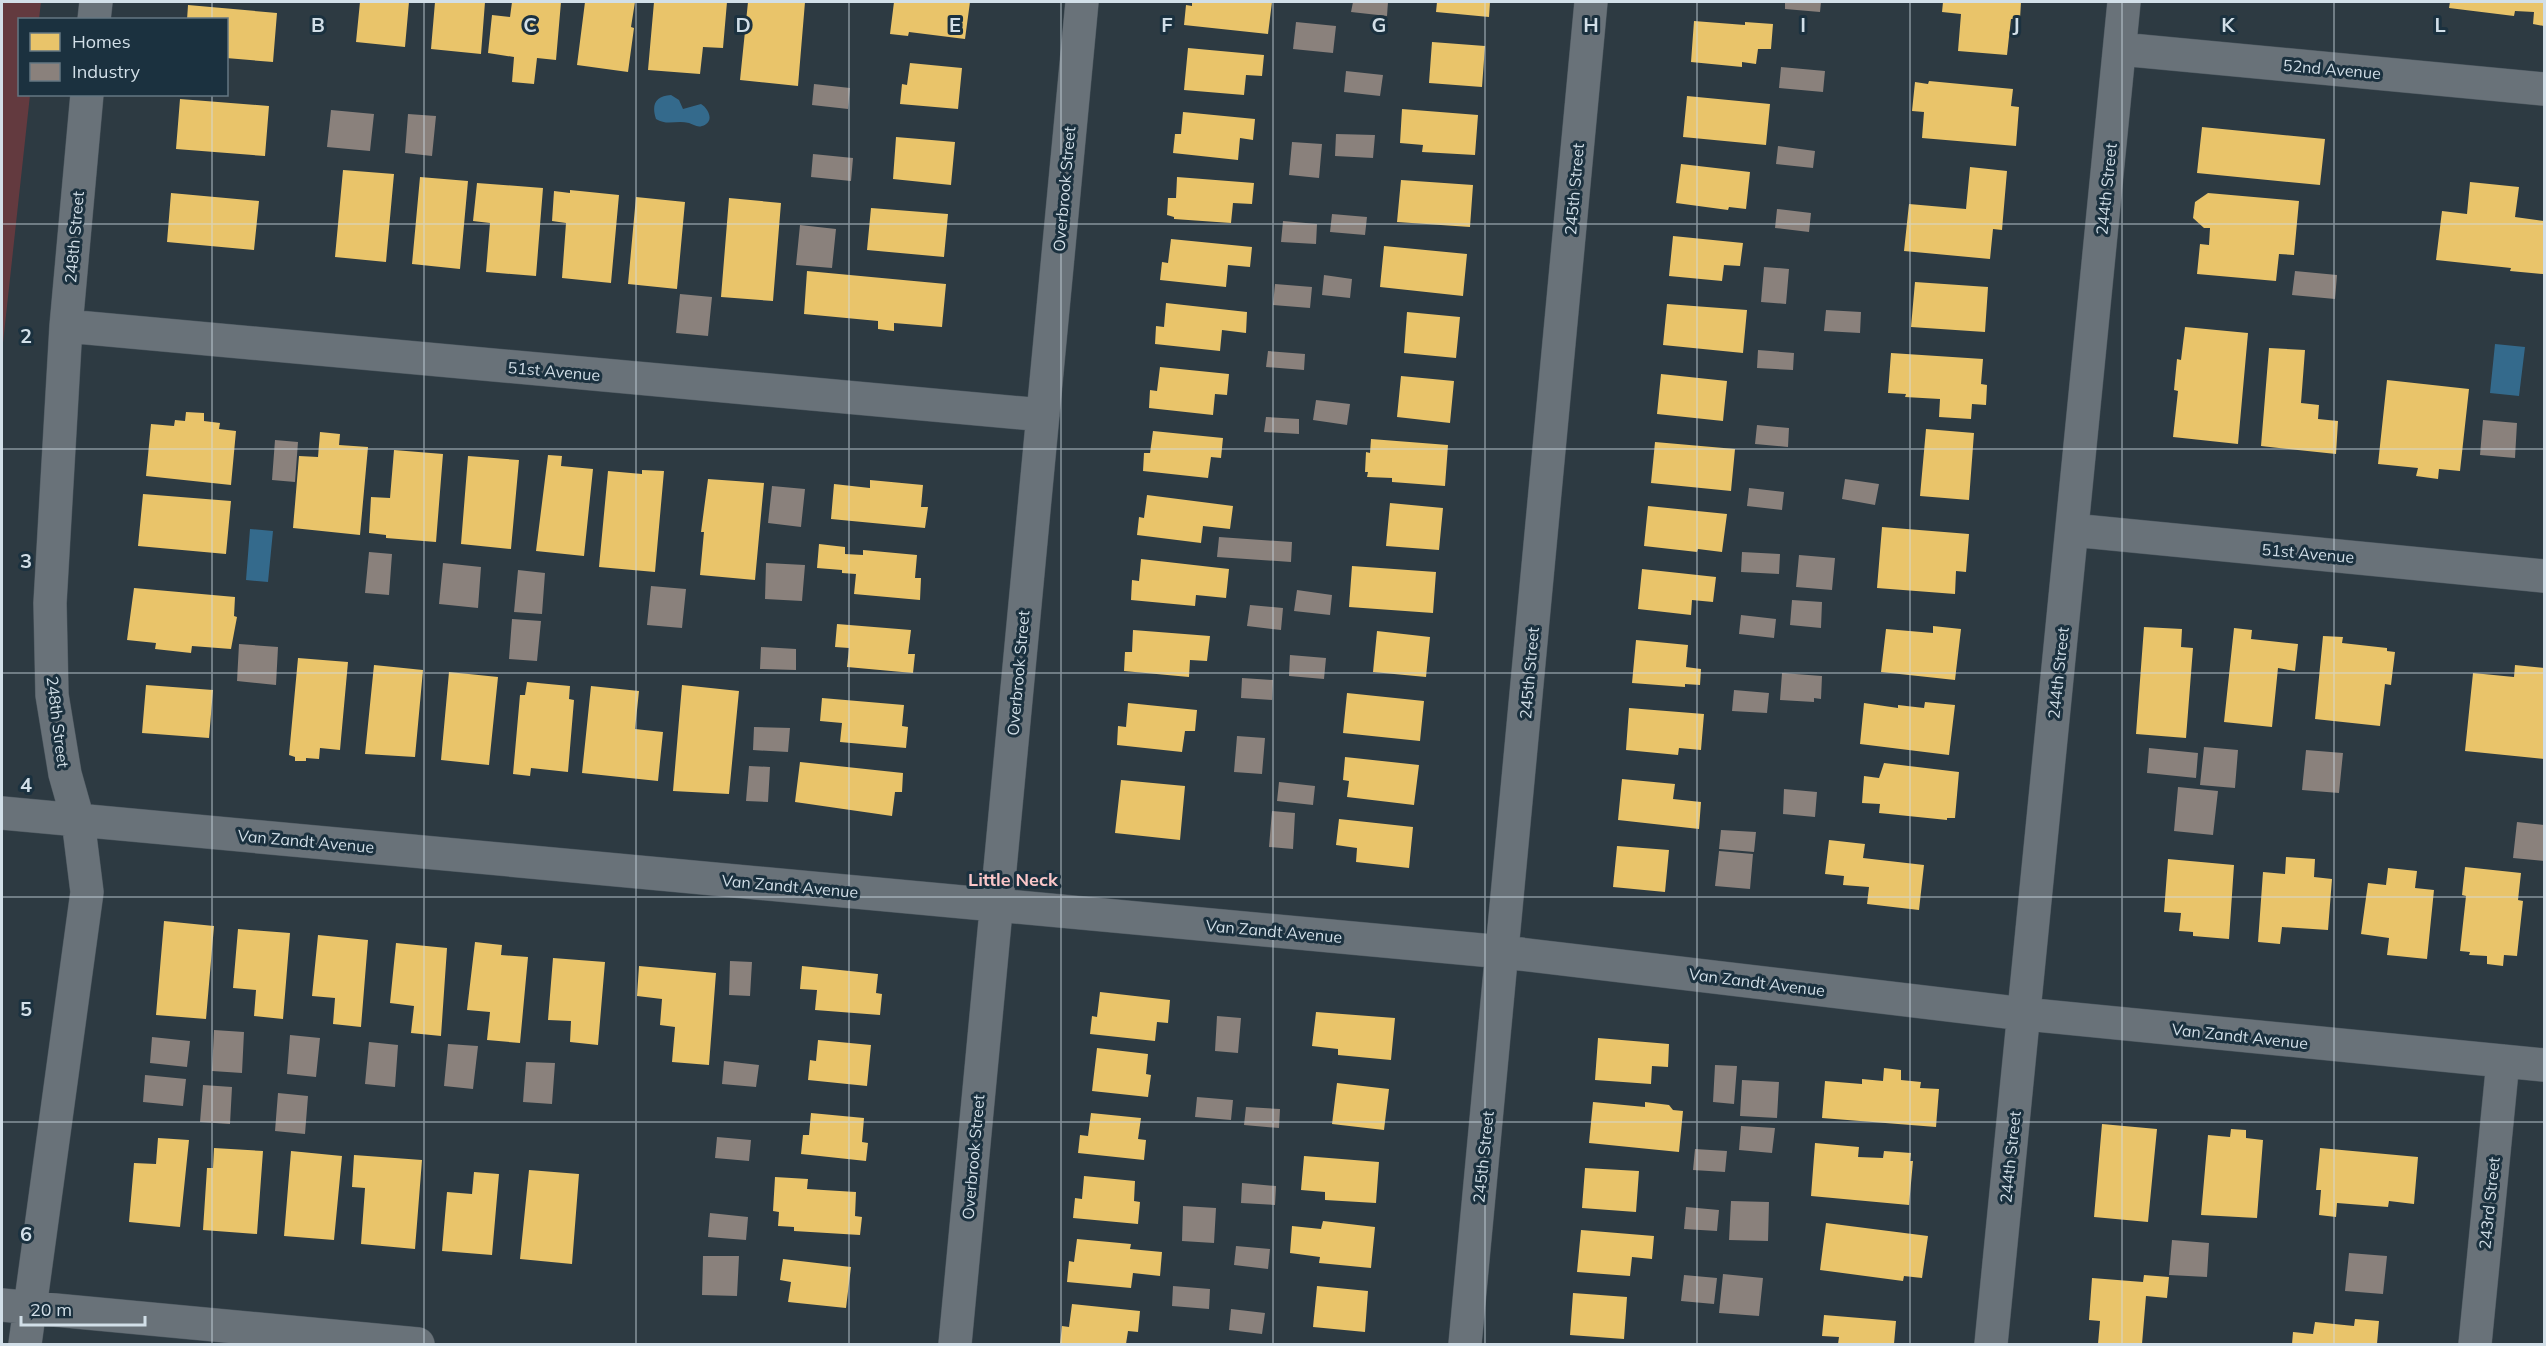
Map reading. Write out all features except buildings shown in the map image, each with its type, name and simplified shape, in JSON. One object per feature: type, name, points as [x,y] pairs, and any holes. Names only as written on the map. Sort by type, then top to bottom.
[{"type":"street","points":[[94,18],[96,2]]},
{"type":"street","name":"Overbrook Street","points":[[955,1344],[1082,2]]},
{"type":"street","name":"245th Street","points":[[1465,1344],[1591,2]]},
{"type":"street","name":"244th Street","points":[[1991,1344],[2124,2]]},
{"type":"street","name":"52nd Avenue","points":[[2120,49],[2544,89]]},
{"type":"street","name":"248th Street","points":[[25,1344],[15,1306],[87,892],[78,820],[65,774],[52,695],[50,603],[66,326],[87,96]]},
{"type":"street","name":"51st Avenue","points":[[66,326],[1043,415]]},
{"type":"street","name":"51st Avenue","points":[[2072,530],[2544,576]]},
{"type":"street","name":"Van Zandt Avenue","points":[[2,813],[1503,952],[2024,1014],[2544,1065]]},
{"type":"street","name":"243rd Street","points":[[2475,1344],[2503,1061]]},
{"type":"street","points":[[15,1306],[418,1344]]},
{"type":"shaded area","points":[[2,2],[41,2],[39,18],[18,18],[18,96],[30,96],[2,352]]},
{"type":"water","points":[[671,95],[679,100],[683,109],[701,104],[708,112],[710,119],[708,122],[698,127],[689,123],[664,122],[656,119],[654,109],[656,102],[662,97]]},
{"type":"water","points":[[2495,344],[2525,347],[2519,396],[2490,393]]},
{"type":"water","points":[[250,529],[273,531],[268,582],[246,580]]},
{"type":"district","name":"Little Neck","points":[[1013,879]]}]
